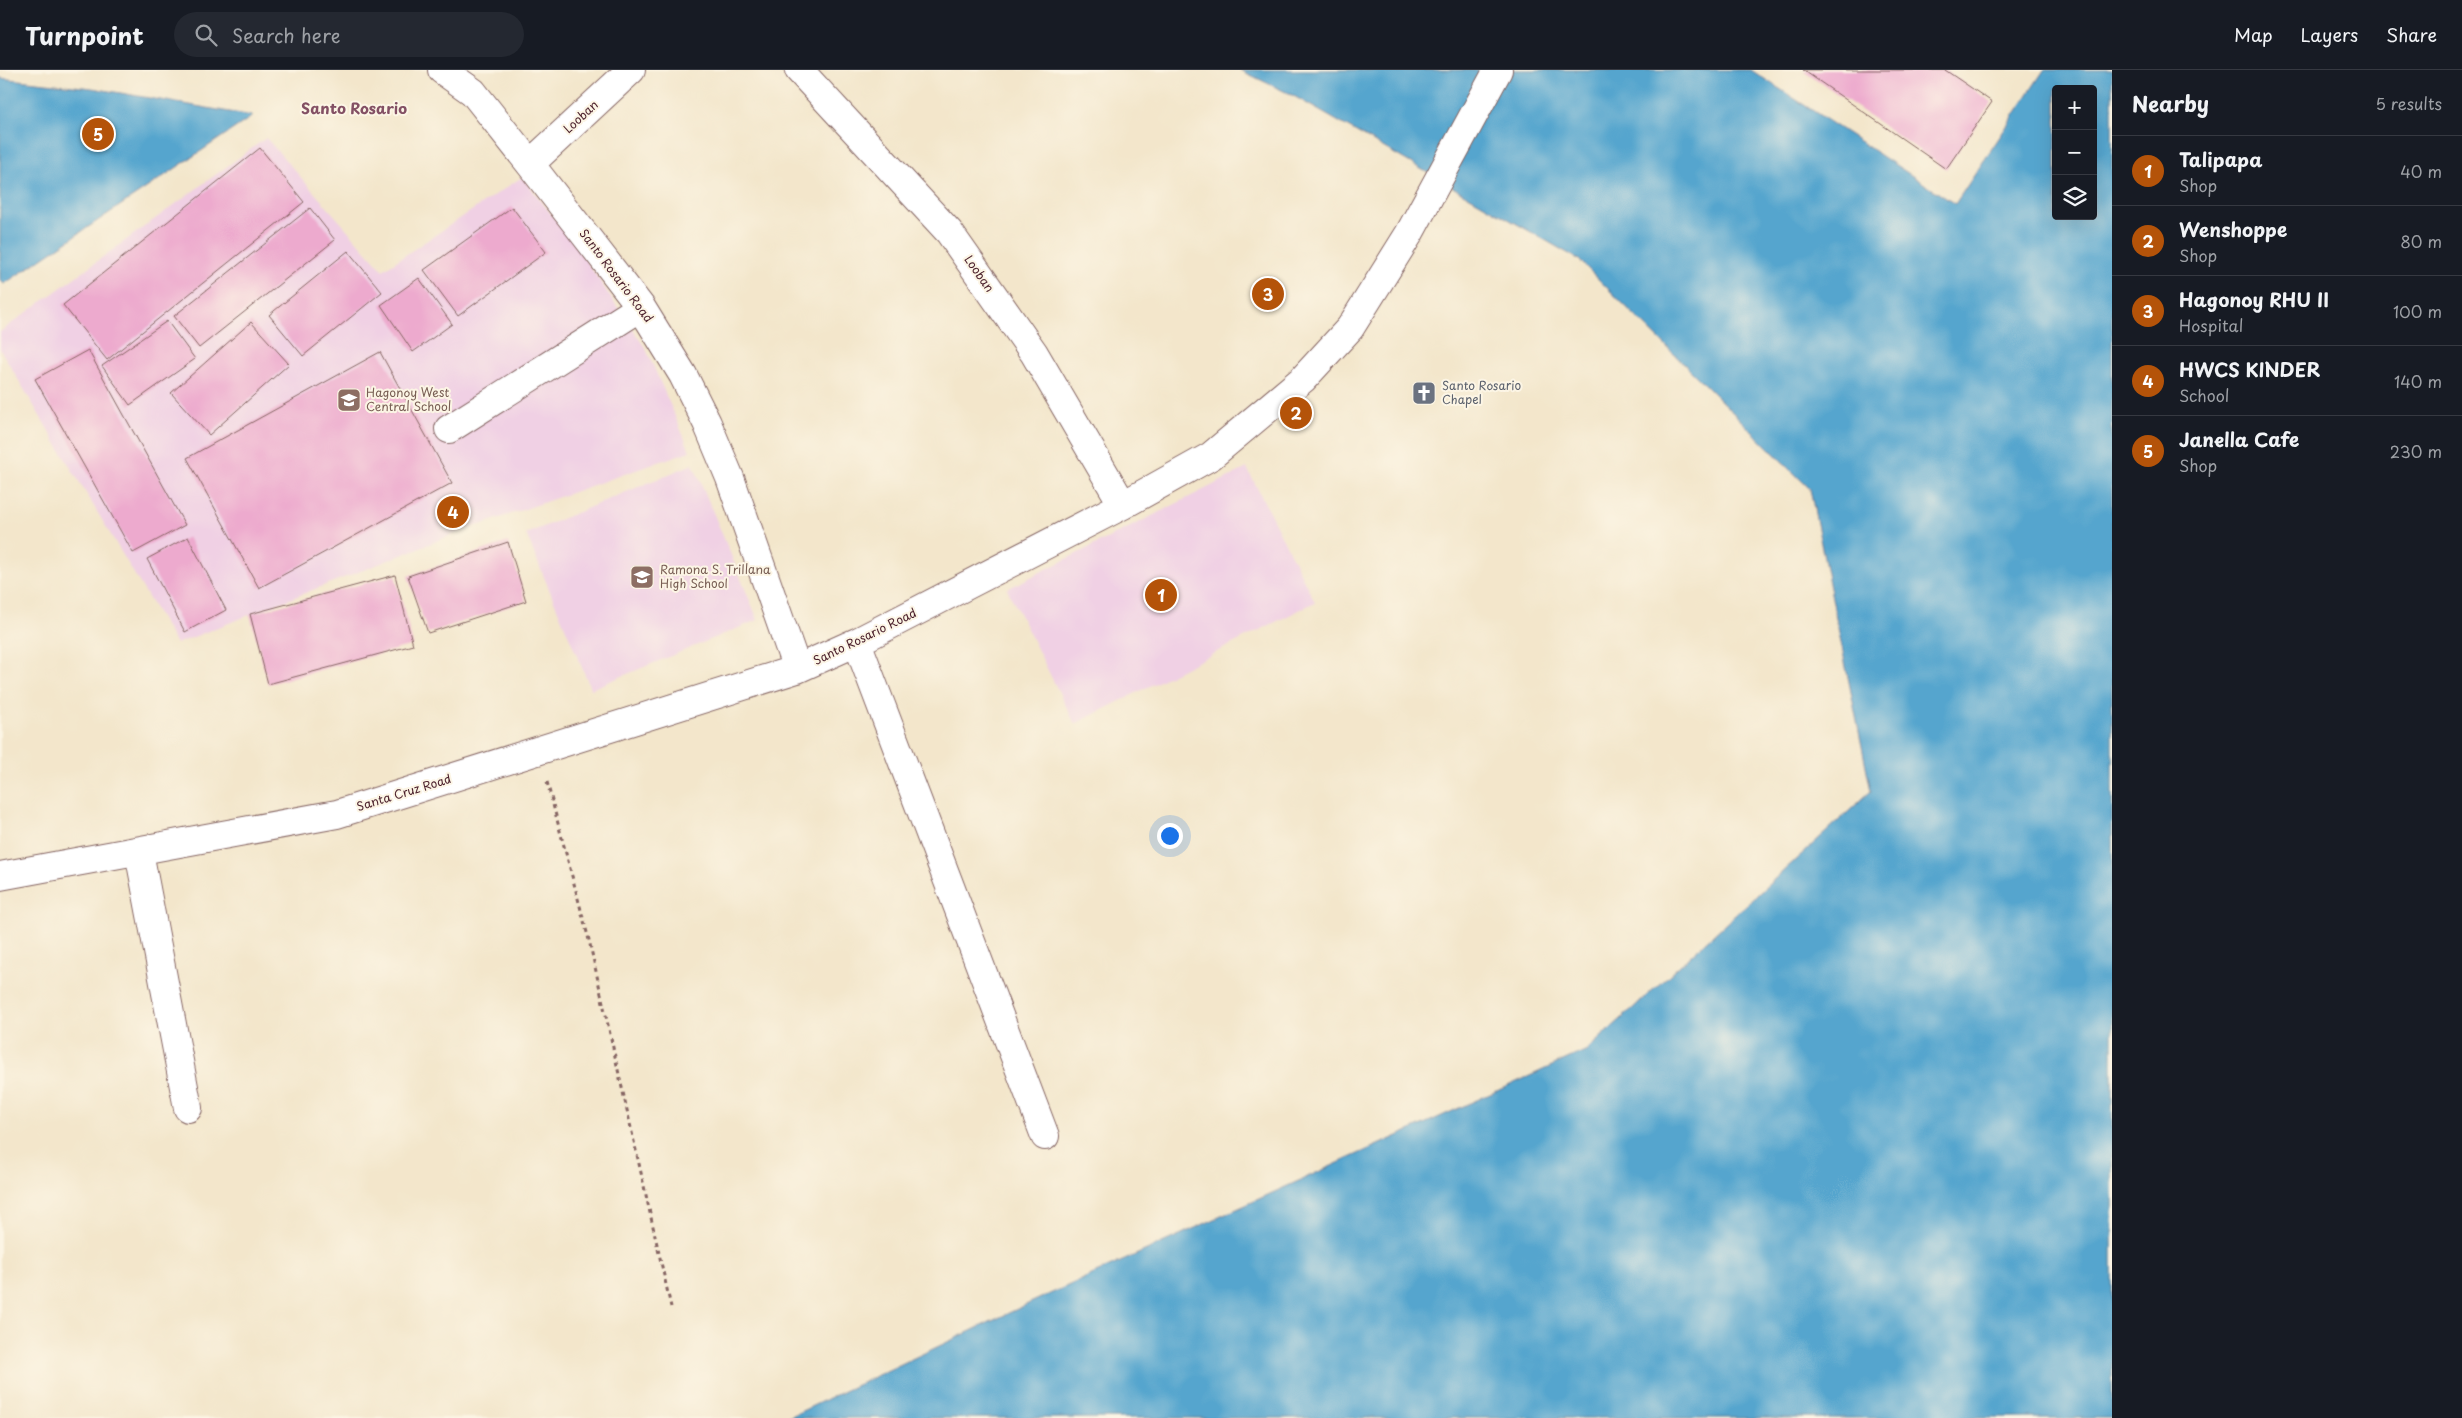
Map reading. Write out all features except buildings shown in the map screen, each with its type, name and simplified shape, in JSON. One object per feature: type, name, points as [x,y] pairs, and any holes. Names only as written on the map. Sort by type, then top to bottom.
[{"type":"street","name":"Santo Rosario Road","points":[[442,70],[473,92],[530,164],[641,308],[683,375],[711,432],[730,478],[797,669],[857,642],[1123,505],[1211,456],[1302,379],[1350,328],[1409,234],[1498,70]]},
{"type":"street","name":"Looban","points":[[530,164],[631,70]]},
{"type":"street","name":"Looban","points":[[799,70],[949,232],[1034,353],[1123,505]]},
{"type":"street","points":[[449,429],[641,308]]},
{"type":"street","points":[[857,642],[1045,1136]]},
{"type":"street","name":"Santa Cruz Road","points":[[0,876],[139,852],[337,814],[797,669]]},
{"type":"street","points":[[139,852],[188,1108]]},
{"type":"path","points":[[539,751],[589,940],[671,1307]]},
{"type":"shaded area","name":"Hagonoy West Central School","points":[[266,138],[383,270],[522,177],[571,239],[646,349],[690,451],[457,533],[176,644],[0,349],[0,332]]},
{"type":"shaded area","name":"Ramona S. Trillana High School","points":[[693,464],[758,620],[591,689],[526,534]]},
{"type":"shaded area","points":[[1247,468],[1315,602],[1075,724],[1007,589]]},
{"type":"water","points":[[1240,70],[1751,70],[1955,204],[2044,70],[2112,70],[2112,1418],[787,1418],[1032,1302],[1587,1050],[1871,791],[1810,489],[1578,259],[1292,95]]},
{"type":"water","points":[[0,78],[92,88],[253,116],[4,284],[0,280]]},
{"type":"place","name":"Janella Cafe","points":[[98,134]]},
{"type":"place","name":"Hagonoy RHU II","points":[[1268,294]]},
{"type":"place","name":"Santo Rosario Chapel","points":[[1424,393]]},
{"type":"place","name":"Hagonoy West Central School","points":[[349,400]]},
{"type":"place","name":"Wenshoppe","points":[[1296,413]]},
{"type":"place","name":"HWCS KINDER","points":[[453,512]]},
{"type":"place","name":"Ramona S. Trillana High School","points":[[642,577]]},
{"type":"place","name":"Talipapa","points":[[1161,595]]},
{"type":"district","name":"Santo Rosario","points":[[354,109]]}]
